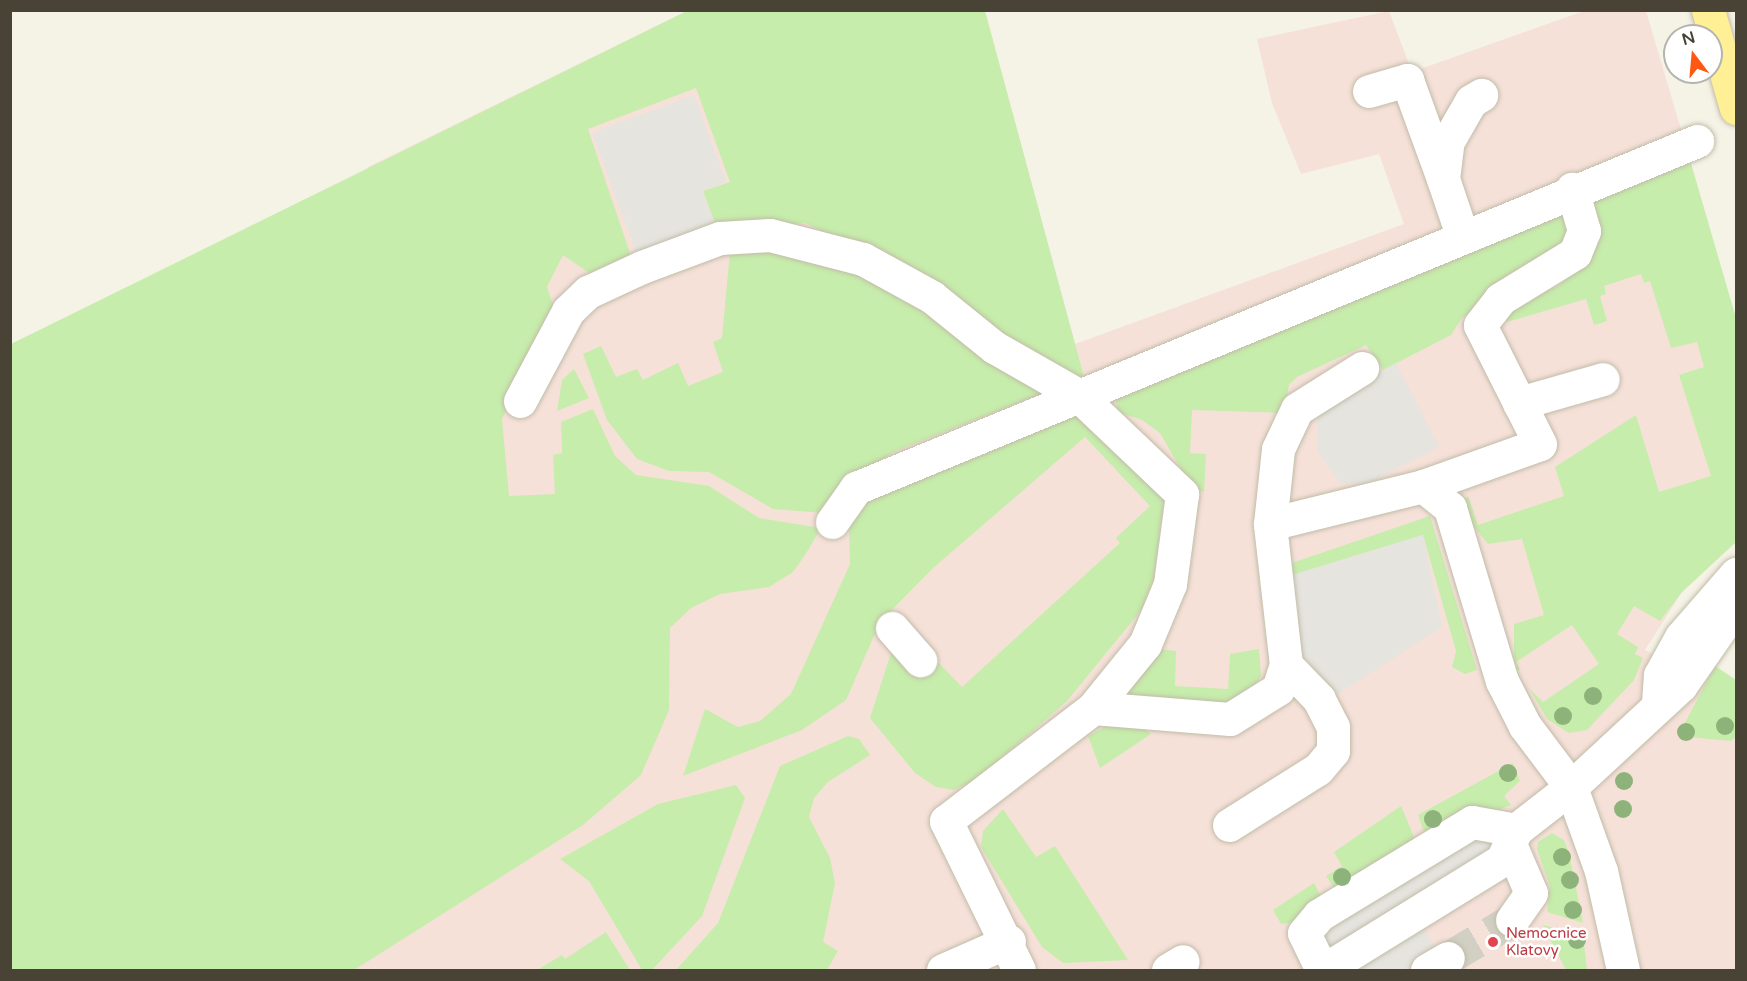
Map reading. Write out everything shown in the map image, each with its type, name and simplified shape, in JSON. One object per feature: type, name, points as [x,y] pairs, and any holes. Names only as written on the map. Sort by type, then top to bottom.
[{"type":"main road","points":[[1708,10],[1737,108]]},
{"type":"lane","points":[[1369,91],[1407,80],[1462,235]]},
{"type":"lane","points":[[1443,179],[1448,141],[1471,101],[1481,95]]},
{"type":"lane","points":[[832,522],[856,488],[1572,189],[1697,141]]},
{"type":"lane","points":[[1270,524],[1424,486],[1540,444],[1480,325],[1500,298],[1575,253],[1584,231],[1572,189]]},
{"type":"lane","points":[[520,401],[568,311],[588,292],[720,238],[770,235],[863,259],[932,297],[994,347],[1078,395],[1182,494],[1170,584],[1145,644],[1093,708],[1003,787],[946,821],[1014,956],[943,970]]},
{"type":"lane","points":[[1093,708],[1230,719],[1278,689],[1286,665],[1270,524],[1278,449],[1297,409],[1362,368]]},
{"type":"lane","points":[[1520,403],[1603,380]]},
{"type":"lane","points":[[1424,486],[1450,508],[1502,681],[1525,726],[1571,787],[1631,963]]},
{"type":"lane","points":[[1658,703],[1660,675],[1681,637],[1737,574]]},
{"type":"lane","points":[[1513,837],[1472,822],[1319,915],[1304,933],[1323,970],[1503,860],[1513,837],[1571,787],[1658,703],[1681,685],[1737,606]]},
{"type":"lane","points":[[892,628],[920,660]]},
{"type":"lane","points":[[1229,825],[1318,769],[1333,751],[1333,727],[1319,699],[1286,665]]},
{"type":"lane","points":[[1512,920],[1530,892],[1513,837]]},
{"type":"shaded area","points":[[687,11],[985,11],[1075,344],[1404,224],[1379,154],[1301,174],[1272,103],[1257,39],[1389,11],[1412,72],[1584,11],[1646,11],[1663,68],[1663,84],[1668,84],[1688,153],[1736,542],[1682,592],[1645,650],[1676,667],[1695,664],[1711,672],[1717,667],[1736,680],[1736,970],[86,970],[472,511],[368,167]]},
{"type":"shaded area","points":[[694,95],[726,182],[702,191],[720,238],[642,267],[592,133]]},
{"type":"shaded area","points":[[1396,363],[1439,447],[1369,483],[1340,483],[1317,451],[1318,408]]},
{"type":"shaded area","points":[[1423,535],[1442,627],[1332,698],[1289,634],[1276,580]]},
{"type":"shaded area","points":[[1471,830],[1492,840],[1502,881],[1425,928],[1436,953],[1407,970],[1358,970],[1323,952],[1314,933]]},
{"type":"green space","points":[[687,11],[985,11],[1084,377],[1071,380],[1041,367],[945,292],[805,223],[719,234],[703,191],[730,182],[696,88],[588,129],[634,265],[601,281],[563,255],[547,287],[554,308],[502,419],[509,496],[555,494],[553,455],[562,453],[561,422],[593,409],[615,456],[636,475],[709,486],[759,518],[821,528],[805,555],[793,572],[769,587],[720,594],[691,608],[670,628],[669,710],[641,775],[583,825],[354,970],[11,970],[11,344]]},
{"type":"green space","points":[[1688,153],[1736,318],[1736,542],[1682,592],[1660,621],[1634,606],[1617,634],[1638,647],[1635,654],[1643,658],[1634,680],[1587,730],[1569,733],[1547,719],[1529,688],[1543,702],[1599,664],[1572,625],[1516,662],[1520,669],[1514,673],[1514,624],[1544,615],[1522,539],[1488,544],[1458,507],[1468,496],[1478,525],[1564,496],[1555,467],[1636,415],[1659,492],[1711,476],[1679,375],[1704,367],[1697,342],[1671,348],[1650,281],[1644,283],[1641,274],[1604,286],[1606,294],[1600,296],[1607,321],[1594,325],[1586,299],[1507,322],[1505,307],[1558,286],[1583,264],[1586,194]]},
{"type":"green space","points":[[1561,205],[1571,218],[1567,246],[1492,294],[1462,318],[1451,335],[1383,370],[1366,345],[1297,377],[1289,385],[1284,413],[1192,410],[1190,453],[1206,454],[1204,492],[1192,488],[1160,433],[1142,420],[1118,412],[1116,401],[1124,388]]},
{"type":"green space","points":[[770,247],[860,269],[1053,389],[898,450],[848,478],[824,513],[773,509],[709,472],[669,471],[637,459],[607,420],[583,354],[601,346],[616,377],[637,369],[643,380],[678,363],[688,386],[723,372],[713,342],[722,338],[730,251]]},
{"type":"green space","points":[[574,369],[589,398],[557,411],[562,380]]},
{"type":"green space","points":[[1078,414],[1164,500],[1154,578],[1143,608],[1067,701],[977,779],[954,790],[936,787],[915,773],[870,718],[891,653],[914,675],[934,658],[962,687],[1120,543],[1116,538],[1150,506],[1085,437],[932,569],[880,622],[846,700],[802,730],[683,776],[705,709],[738,727],[760,721],[791,694],[850,564],[849,524],[864,496]]},
{"type":"green space","points":[[1430,516],[1477,670],[1465,674],[1452,667],[1456,651],[1423,535],[1276,580],[1283,566]]},
{"type":"green space","points":[[1158,649],[1176,651],[1175,686],[1228,689],[1230,654],[1259,649],[1261,676],[1254,687],[1222,707],[1121,695]]},
{"type":"green space","points":[[1715,666],[1736,680],[1736,737],[1731,741],[1678,736]]},
{"type":"green space","points":[[1116,721],[1136,722],[1151,734],[1100,768],[1088,736]]},
{"type":"green space","points":[[848,736],[859,739],[870,755],[828,782],[814,798],[809,817],[830,858],[835,883],[823,942],[838,951],[827,970],[676,970],[718,923],[780,766]]},
{"type":"green space","points":[[1513,763],[1520,781],[1504,796],[1511,805],[1426,838],[1418,815]]},
{"type":"green space","points":[[736,785],[745,798],[702,916],[652,970],[642,970],[589,881],[560,859],[658,804]]},
{"type":"green space","points":[[1401,806],[1417,844],[1338,893],[1326,876],[1342,866],[1334,852]]},
{"type":"green space","points":[[1003,809],[1036,857],[1055,846],[1128,960],[1063,963],[1042,947],[981,847],[983,831]]},
{"type":"green space","points":[[1552,833],[1564,840],[1569,853],[1583,923],[1547,912],[1550,886],[1537,849],[1538,842]]},
{"type":"green space","points":[[1314,883],[1323,900],[1300,921],[1281,924],[1273,910]]},
{"type":"green space","points":[[1543,925],[1583,935],[1587,970],[1566,970]]},
{"type":"green space","points":[[606,932],[630,970],[537,970],[562,955],[565,959]]},
{"type":"tunnel","points":[[1448,958],[1512,920]]},
{"type":"place","name":"Nemocnice Klatovy","points":[[1493,942]]}]
